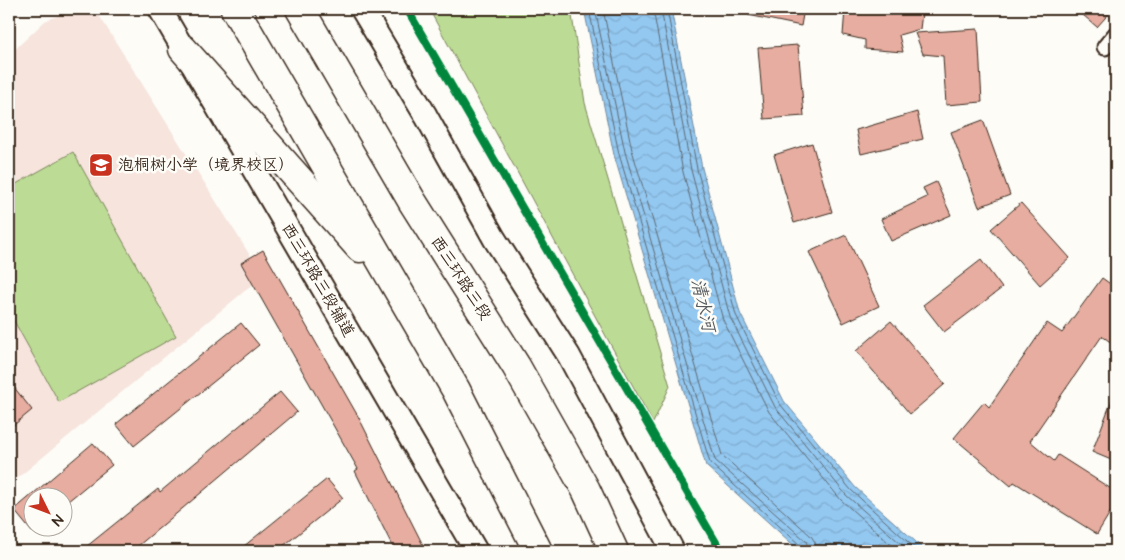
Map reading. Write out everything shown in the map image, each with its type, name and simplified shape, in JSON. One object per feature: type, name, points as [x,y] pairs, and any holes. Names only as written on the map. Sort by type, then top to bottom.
[{"type":"highway","points":[[235,9],[456,390],[538,551]]},
{"type":"highway","name":"西三环路三段","points":[[300,9],[412,201],[516,366],[586,490],[614,551]]},
{"type":"highway","points":[[184,49],[399,292]]},
{"type":"main road","name":"西三环路三段辅道","points":[[160,9],[476,551]]},
{"type":"main road","points":[[362,9],[426,116],[494,238],[569,356],[673,551]]},
{"type":"street","points":[[1105,47],[1116,34]]},
{"type":"shaded area","name":"泡桐树小学（境界校区）","points":[[75,9],[95,9],[263,276],[9,485],[9,55],[45,21]]},
{"type":"green space","points":[[429,9],[571,9],[585,103],[670,386],[653,423]]},
{"type":"green space","points":[[73,152],[176,336],[59,402],[9,312],[9,188]]},
{"type":"water","name":"清水河","points":[[584,9],[671,9],[702,168],[740,313],[784,401],[855,487],[926,551],[800,551],[706,466],[614,155]]},
{"type":"building","points":[[749,9],[804,9],[801,26],[748,15]]},
{"type":"building","points":[[845,9],[882,9],[922,13],[920,29],[899,35],[903,52],[865,49],[865,40],[843,35]]},
{"type":"building","points":[[1076,9],[1113,9],[1097,27]]},
{"type":"building","points":[[978,29],[982,102],[946,105],[943,56],[923,54],[915,33]]},
{"type":"building","points":[[798,45],[804,116],[764,119],[758,48]]},
{"type":"building","points":[[917,112],[923,139],[861,154],[856,130]]},
{"type":"building","points":[[983,120],[1010,195],[979,207],[951,132]]},
{"type":"building","points":[[812,143],[832,212],[794,223],[774,155]]},
{"type":"building","points":[[936,182],[951,215],[891,241],[881,219],[927,197],[923,188]]},
{"type":"building","points":[[1021,203],[1070,258],[1040,285],[991,229]]},
{"type":"building","points":[[846,235],[879,306],[843,323],[809,252]]},
{"type":"building","points":[[263,250],[359,418],[426,551],[395,551],[355,471],[358,469],[241,263]]},
{"type":"building","points":[[981,260],[1002,288],[944,332],[923,305]]},
{"type":"building","points":[[1102,278],[1116,288],[1116,346],[1102,336],[1030,441],[1054,461],[1058,455],[1116,492],[1116,503],[1097,534],[1014,482],[1011,486],[954,438],[984,402],[989,407],[1047,323],[1062,333]]},
{"type":"building","points":[[891,321],[945,384],[910,414],[856,351]]},
{"type":"building","points":[[241,323],[259,345],[134,446],[116,424]]},
{"type":"building","points":[[9,381],[32,410],[9,429]]},
{"type":"building","points":[[280,392],[297,412],[132,551],[81,551],[158,489],[160,492]]},
{"type":"building","points":[[1116,392],[1116,462],[1092,452]]},
{"type":"building","points":[[93,443],[112,465],[72,498],[72,488],[40,488]]},
{"type":"building","points":[[327,479],[343,498],[277,551],[238,551]]},
{"type":"building","points":[[22,503],[22,520],[14,510]]},
{"type":"cycle path","points":[[407,9],[721,551]]},
{"type":"place","name":"泡桐树小学（境界校区）","points":[[101,165]]}]
